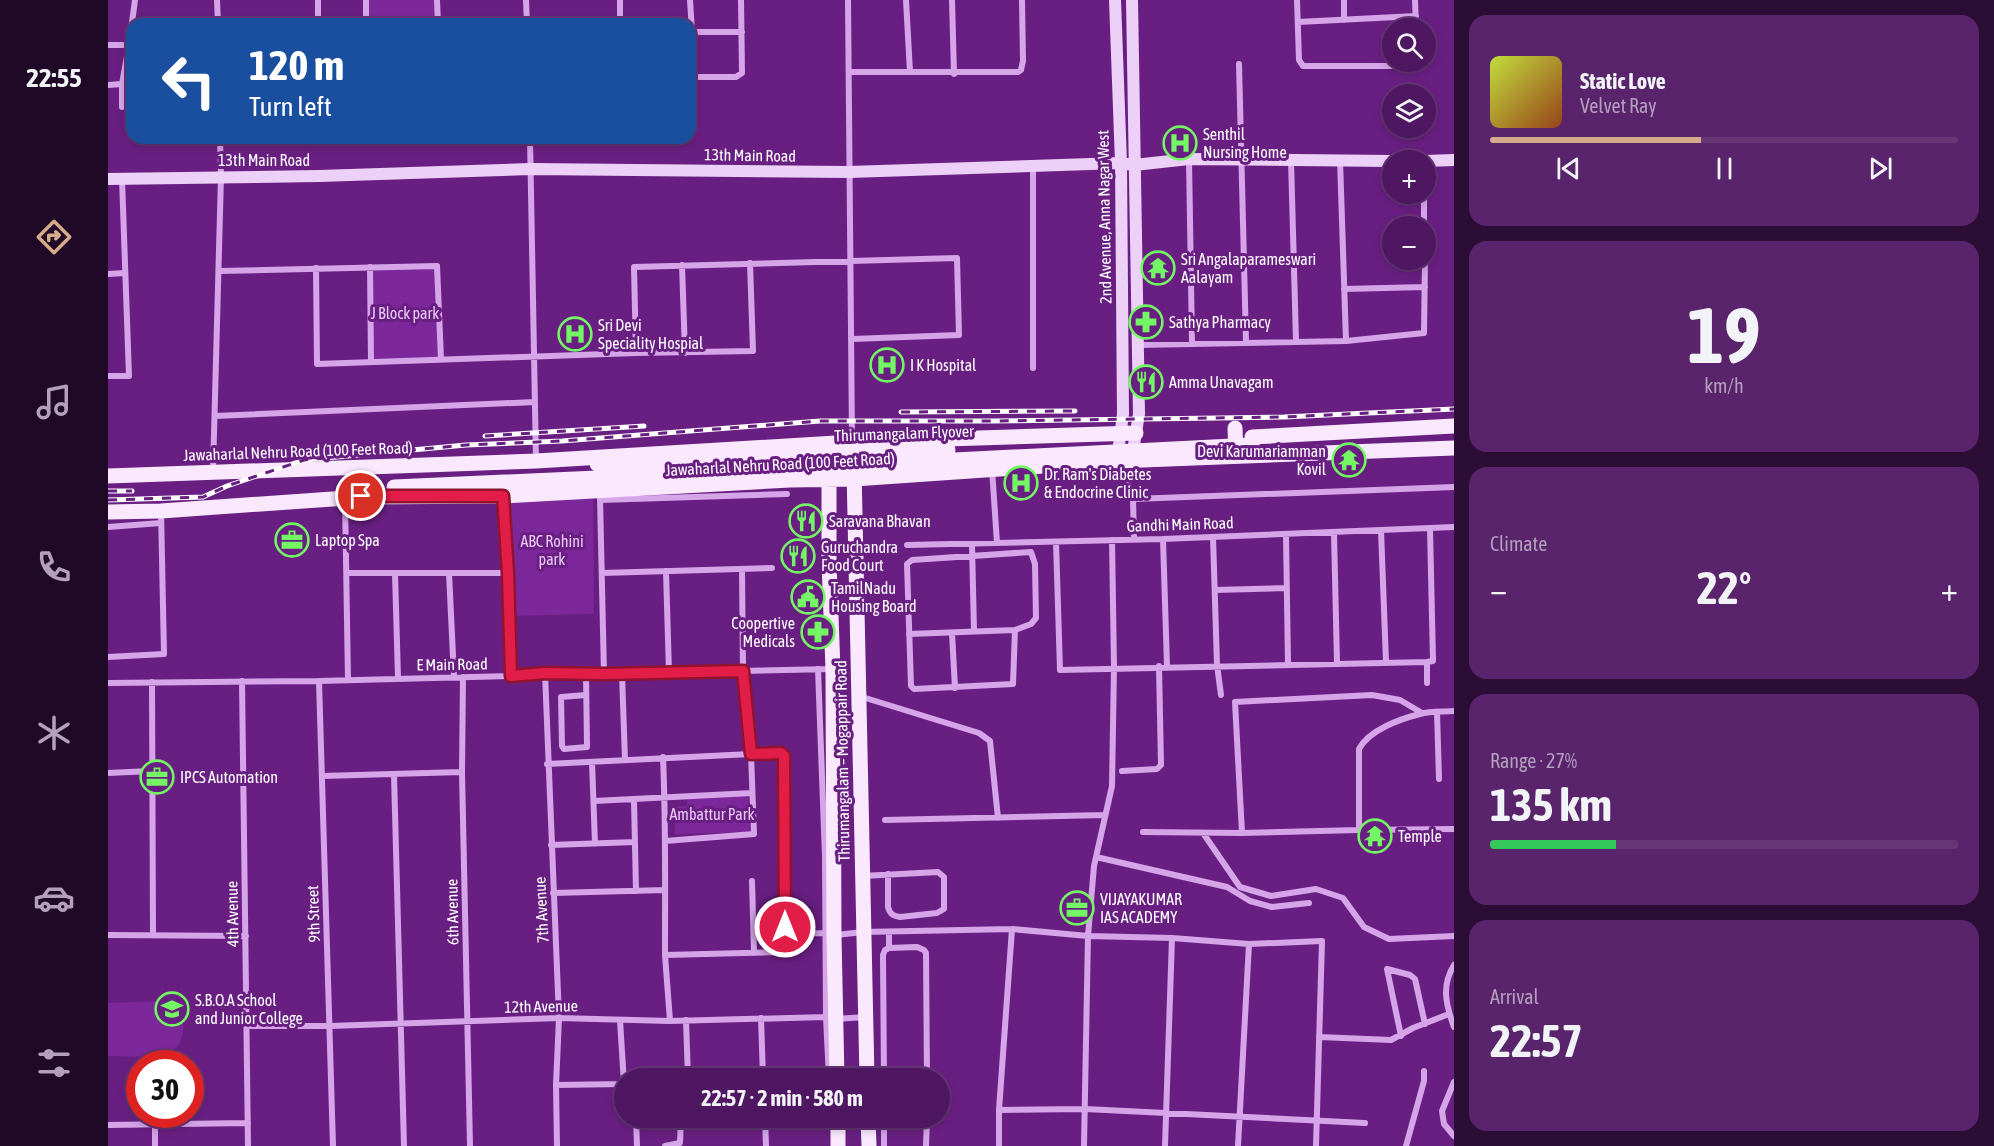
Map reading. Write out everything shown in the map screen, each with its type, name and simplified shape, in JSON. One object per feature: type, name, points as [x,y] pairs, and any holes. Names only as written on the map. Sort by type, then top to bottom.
[{"type":"main road","name":"Thirumangalam Flyover","points":[[361,496],[375,488],[598,483],[1454,426]]},
{"type":"main road","points":[[1235,429],[1236,456]]},
{"type":"main road","name":"Jawaharlal Nehru Road (100 Feet Road)","points":[[108,476],[536,461],[852,442],[1136,433]]},
{"type":"main road","name":"Thirumangalam Flyover","points":[[1252,441],[1454,438]]},
{"type":"main road","name":"Thirumangalam – Mogappair Road","points":[[852,442],[867,1068]]},
{"type":"main road","name":"Thirumangalam – Mogappair Road","points":[[828,444],[829,562],[825,669],[833,1068]]},
{"type":"main road","points":[[753,448],[753,482]]},
{"type":"main road","name":"Jawaharlal Nehru Road (100 Feet Road)","points":[[108,512],[161,517],[361,496],[503,496],[598,483],[854,479],[1124,460],[1454,448]]},
{"type":"main road","name":"Thirumangalam Flyover","points":[[357,467],[380,474],[598,483]]},
{"type":"main road","points":[[838,1128],[838,1146]]},
{"type":"main road","points":[[868,1128],[869,1146]]},
{"type":"street","points":[[133,18],[135,0]]},
{"type":"street","points":[[217,0],[218,18]]},
{"type":"street","points":[[318,0],[318,18]]},
{"type":"street","points":[[366,0],[366,18]]},
{"type":"street","points":[[437,0],[438,18]]},
{"type":"street","points":[[526,0],[526,18]]},
{"type":"street","points":[[620,0],[620,18]]},
{"type":"street","points":[[690,0],[691,18]]},
{"type":"street","points":[[696,77],[740,76],[743,70],[741,0]]},
{"type":"street","points":[[848,0],[852,442]]},
{"type":"street","points":[[906,0],[910,72]]},
{"type":"street","points":[[952,0],[954,74]]},
{"type":"street","points":[[850,72],[1014,73],[1021,70],[1023,62],[1022,0]]},
{"type":"street","name":"2nd Avenue, Anna Nagar West","points":[[1116,0],[1121,163],[1123,414],[1120,434],[1124,460]]},
{"type":"street","name":"2nd Avenue, Anna Nagar West","points":[[1124,460],[1136,433],[1139,414],[1132,0]]},
{"type":"street","points":[[1297,0],[1301,65],[1382,66]]},
{"type":"street","points":[[1344,0],[1344,20]]},
{"type":"street","points":[[1298,22],[1416,16],[1415,0]]},
{"type":"street","points":[[696,32],[742,32]]},
{"type":"street","points":[[108,45],[126,45]]},
{"type":"street","points":[[122,107],[122,84],[126,62]]},
{"type":"street","points":[[1239,64],[1246,342]]},
{"type":"street","points":[[108,85],[122,84]]},
{"type":"street","points":[[213,472],[220,144]]},
{"type":"street","points":[[530,144],[536,461]]},
{"type":"street","points":[[1188,159],[1192,343]]},
{"type":"street","name":"13th Main Road","points":[[108,179],[319,176],[531,169],[849,172],[1121,163],[1134,165],[1188,159],[1382,161]]},
{"type":"street","points":[[1291,160],[1296,341]]},
{"type":"street","points":[[1340,160],[1346,341]]},
{"type":"street","points":[[1436,161],[1454,160]]},
{"type":"street","points":[[1033,166],[1033,369]]},
{"type":"street","points":[[108,376],[129,376],[122,178]]},
{"type":"street","points":[[636,353],[634,267],[957,258],[959,335],[852,339]]},
{"type":"street","points":[[316,268],[317,364],[753,351],[750,263]]},
{"type":"street","points":[[682,265],[686,353]]},
{"type":"street","points":[[219,271],[437,266],[441,359]]},
{"type":"street","points":[[370,267],[371,362]]},
{"type":"street","points":[[1138,345],[1346,341],[1424,333],[1425,270]]},
{"type":"street","points":[[108,274],[125,273]]},
{"type":"street","points":[[1344,289],[1425,287]]},
{"type":"street","points":[[215,416],[535,402]]},
{"type":"street","points":[[1124,460],[1133,499],[1134,539]]},
{"type":"street","points":[[1124,460],[1127,481]]},
{"type":"street","points":[[992,468],[997,543]]},
{"type":"street","points":[[604,674],[598,483],[787,494]]},
{"type":"street","points":[[1133,499],[1454,487]]},
{"type":"street","points":[[503,496],[511,676]]},
{"type":"street","points":[[345,498],[348,680]]},
{"type":"street","points":[[108,527],[161,517],[164,654],[108,657]]},
{"type":"street","name":"Gandhi Main Road","points":[[907,545],[1163,539],[1454,527]]},
{"type":"street","points":[[1427,683],[1430,661],[1430,529]]},
{"type":"street","points":[[1381,530],[1386,662]]},
{"type":"street","points":[[1334,533],[1336,663]]},
{"type":"street","points":[[1286,534],[1288,664]]},
{"type":"street","points":[[1213,537],[1217,665],[1221,695]]},
{"type":"street","points":[[1163,539],[1167,666]]},
{"type":"street","points":[[1084,1146],[1088,936],[1096,857],[1112,786],[1114,667],[1112,540]]},
{"type":"street","points":[[1056,542],[1060,670],[1430,661]]},
{"type":"street","points":[[972,544],[974,631]]},
{"type":"street","points":[[909,634],[1014,630],[1031,624],[1036,618],[1034,555],[1031,552],[912,560],[907,564],[909,634],[911,686],[914,689],[1013,684],[1014,630]]},
{"type":"street","points":[[602,573],[772,568]]},
{"type":"street","points":[[665,841],[754,834],[751,754],[743,671],[742,569]]},
{"type":"street","points":[[666,571],[669,673]]},
{"type":"street","points":[[347,573],[508,573]]},
{"type":"street","points":[[395,573],[398,678]]},
{"type":"street","points":[[449,573],[454,677]]},
{"type":"street","points":[[1215,590],[1286,588]]},
{"type":"street","points":[[952,633],[955,688]]},
{"type":"street","points":[[1122,771],[1157,769],[1161,765],[1158,666]]},
{"type":"street","name":"E Main Road","points":[[108,683],[319,681],[545,673],[622,674],[825,669]]},
{"type":"street","name":"7th Avenue","points":[[545,673],[559,1018],[556,1085],[557,1146]]},
{"type":"street","points":[[586,674],[587,747],[564,748],[561,698],[586,695]]},
{"type":"street","points":[[622,674],[624,759]]},
{"type":"street","name":"6th Avenue","points":[[463,677],[462,772],[470,1146]]},
{"type":"street","name":"4th Avenue","points":[[242,681],[249,1146]]},
{"type":"street","name":"9th Street","points":[[319,681],[333,1146]]},
{"type":"street","points":[[152,682],[153,934]]},
{"type":"street","points":[[1242,833],[1235,702],[1372,695],[1400,700],[1422,713]]},
{"type":"street","points":[[859,696],[986,737],[990,741],[998,818]]},
{"type":"street","points":[[1359,830],[1359,749],[1364,741],[1386,726],[1422,713],[1454,711]]},
{"type":"street","points":[[1437,712],[1439,779]]},
{"type":"street","points":[[547,739],[562,738]]},
{"type":"street","points":[[548,764],[751,754],[781,753],[784,756],[784,948],[781,952],[665,955]]},
{"type":"street","points":[[663,757],[665,955],[670,1021]]},
{"type":"street","points":[[592,762],[596,844]]},
{"type":"street","points":[[108,773],[151,771]]},
{"type":"street","points":[[322,776],[462,772]]},
{"type":"street","points":[[394,775],[404,1146]]},
{"type":"street","points":[[594,801],[752,792]]},
{"type":"street","points":[[634,800],[636,891]]},
{"type":"street","points":[[885,820],[1105,815]]},
{"type":"street","points":[[1143,832],[1242,833],[1454,829]]},
{"type":"street","points":[[1203,832],[1240,887],[1271,896],[1316,889],[1343,898],[1364,927],[1389,939],[1454,936]]},
{"type":"street","points":[[551,845],[635,842]]},
{"type":"street","points":[[1096,857],[1227,887],[1250,901],[1272,907],[1309,903]]},
{"type":"street","points":[[862,876],[888,874],[939,872],[944,878],[944,909],[937,913],[900,917],[890,912],[888,874]]},
{"type":"street","points":[[752,881],[754,952]]},
{"type":"street","points":[[553,893],[665,890]]},
{"type":"street","points":[[927,930],[928,914]]},
{"type":"street","points":[[785,934],[1012,929],[1088,936],[1172,938],[1249,944],[1322,940],[1316,1146]]},
{"type":"street","points":[[999,1146],[999,1110],[1012,929]]},
{"type":"street","points":[[889,932],[889,948]]},
{"type":"street","points":[[108,934],[246,936]]},
{"type":"street","points":[[1165,1146],[1172,938]]},
{"type":"street","points":[[1238,1146],[1249,944]]},
{"type":"street","points":[[884,1068],[883,955],[889,948],[917,947],[926,953],[927,1068]]},
{"type":"street","points":[[1454,965],[1447,976],[1444,990],[1454,1027]]},
{"type":"street","points":[[1401,1036],[1387,969],[1410,975],[1415,979],[1425,1023]]},
{"type":"street","points":[[1319,1037],[1391,1040],[1449,1014]]},
{"type":"street","name":"12th Avenue","points":[[247,1026],[330,1026],[559,1018],[670,1021],[866,1017]]},
{"type":"street","points":[[761,1018],[763,1068]]},
{"type":"street","points":[[620,1020],[623,1068]]},
{"type":"street","points":[[686,1020],[688,1068]]},
{"type":"street","points":[[1406,1146],[1424,1081],[1424,1071]]},
{"type":"street","points":[[1454,1082],[1442,1111],[1444,1124],[1454,1136]]},
{"type":"street","points":[[556,1085],[614,1084]]},
{"type":"street","points":[[999,1110],[1085,1109],[1365,1123]]},
{"type":"street","points":[[204,1124],[248,1123]]},
{"type":"street","points":[[108,1125],[126,1125]]},
{"type":"street","points":[[155,1128],[155,1146]]},
{"type":"street","points":[[636,1128],[637,1146]]},
{"type":"street","points":[[665,1146],[680,1143],[681,1128]]},
{"type":"street","points":[[765,1128],[766,1146]]},
{"type":"street","points":[[831,1128],[832,1146]]},
{"type":"street","points":[[884,1146],[885,1128]]},
{"type":"street","points":[[926,1146],[927,1128]]},
{"type":"green space","points":[[366,0],[437,0],[438,18],[366,18]]},
{"type":"green space","name":"J Block park","points":[[437,266],[441,359],[371,362],[370,267]]},
{"type":"green space","name":"ABC Rohini park","points":[[593,496],[594,614],[513,616],[508,502]]},
{"type":"green space","name":"Ambattur Park","points":[[748,793],[750,832],[675,834],[675,807],[687,806],[687,795]]},
{"type":"green space","points":[[160,1001],[170,1005],[176,1009],[182,1021],[180,1042],[172,1050],[126,1050],[126,1056],[108,1056],[108,1003]]},
{"type":"railway","points":[[108,500],[203,497],[227,486],[304,460],[466,445],[562,441],[820,421],[1284,417],[1454,409]]},
{"type":"railway","points":[[901,412],[1075,411]]},
{"type":"railway","points":[[485,436],[644,426]]},
{"type":"railway","points":[[108,491],[132,491]]},
{"type":"place","name":"Senthil Nursing Home","points":[[1180,143]]},
{"type":"place","name":"Sri Angalaparameswari Aalayam","points":[[1158,268]]},
{"type":"place","name":"Sathya Pharmacy","points":[[1146,322]]},
{"type":"place","name":"Sri Devi Speciality Hospial","points":[[575,334]]},
{"type":"place","name":"I K Hospital","points":[[887,365]]},
{"type":"place","name":"Amma Unavagam","points":[[1146,382]]},
{"type":"place","name":"Devi Karumariamman Kovil","points":[[1349,460]]},
{"type":"place","name":"Dr. Ram's Diabetes & Endocrine Clinic","points":[[1021,483]]},
{"type":"place","name":"Saravana Bhavan","points":[[806,521]]},
{"type":"place","name":"Laptop Spa","points":[[292,540]]},
{"type":"place","name":"Guruchandra Food Court","points":[[798,556]]},
{"type":"place","name":"TamilNadu Housing Board","points":[[808,597]]},
{"type":"place","name":"Coopertive Medicals","points":[[818,632]]},
{"type":"place","name":"IPCS Automation","points":[[157,777]]},
{"type":"place","name":"Temple","points":[[1375,836]]},
{"type":"place","name":"VIJAYAKUMAR IAS ACADEMY","points":[[1077,908]]},
{"type":"place","name":"S.B.O.A School and Junior College","points":[[172,1009]]},
{"type":"route","points":[[361,496],[503,496],[511,676],[545,673],[743,671],[751,754],[781,753],[784,756],[785,927]]}]
